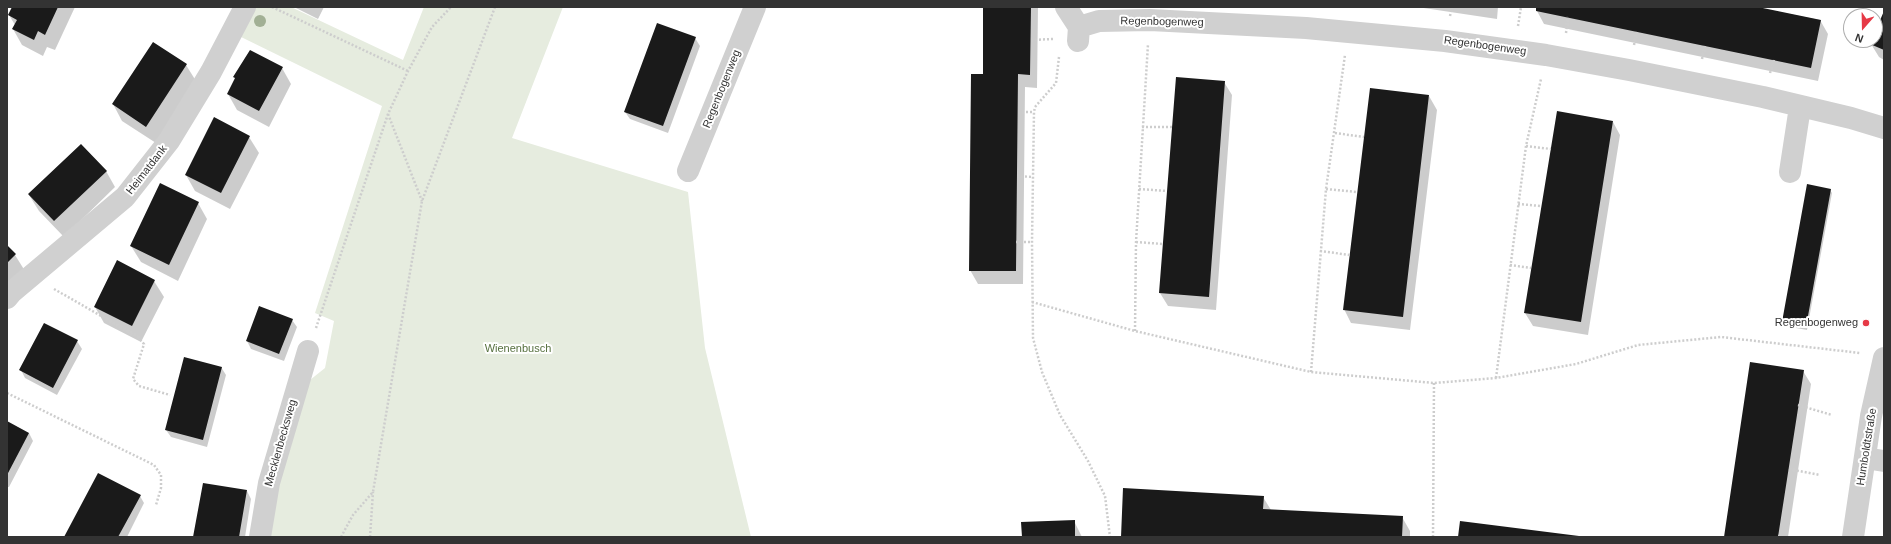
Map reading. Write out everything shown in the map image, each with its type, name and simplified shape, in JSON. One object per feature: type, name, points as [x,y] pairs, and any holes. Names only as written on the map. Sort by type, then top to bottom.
[{"type":"street","name":"Heimatdank","points":[[7,298],[30,276],[125,197],[169,141],[211,72],[245,7]]},
{"type":"street","name":"Regenbogenweg","points":[[688,171],[755,7]]},
{"type":"street","name":"Regenbogenweg","points":[[1066,7],[1079,34],[1099,22],[1150,20],[1348,31],[1445,41],[1546,55],[1748,94],[1884,128]]},
{"type":"street","points":[[1790,172],[1800,107]]},
{"type":"street","name":"Mecklenbecksweg","points":[[260,537],[269,483],[308,351]]},
{"type":"street","name":"Humboldtstraße","points":[[1853,537],[1874,460],[1871,416],[1874,356]]},
{"type":"path","points":[[272,7],[408,71]]},
{"type":"path","points":[[308,351],[388,114],[408,71],[432,26],[451,7]]},
{"type":"path","points":[[370,537],[373,492],[422,201],[495,7]]},
{"type":"path","points":[[1135,330],[1136,242],[1142,127],[1150,20]]},
{"type":"path","points":[[1311,372],[1326,189],[1348,31]]},
{"type":"path","points":[[1059,51],[1056,83],[1035,107],[1034,112],[1032,242],[1033,338],[1042,372],[1060,415],[1088,461],[1106,496],[1110,537]]},
{"type":"path","points":[[1496,378],[1526,146],[1546,55]]},
{"type":"path","points":[[1018,112],[1034,112]]},
{"type":"path","points":[[388,114],[422,201]]},
{"type":"path","points":[[1142,127],[1172,127]]},
{"type":"path","points":[[1335,133],[1364,136]]},
{"type":"path","points":[[1526,146],[1551,149]]},
{"type":"path","points":[[1017,176],[1034,177]]},
{"type":"path","points":[[1139,189],[1167,191]]},
{"type":"path","points":[[1326,189],[1357,192]]},
{"type":"path","points":[[1518,204],[1542,206]]},
{"type":"path","points":[[1016,242],[1032,242]]},
{"type":"path","points":[[1136,242],[1163,244]]},
{"type":"path","points":[[1320,251],[1350,254]]},
{"type":"path","points":[[1510,265],[1531,268]]},
{"type":"path","points":[[30,276],[138,337],[144,344],[133,378],[139,386],[170,395]]},
{"type":"path","points":[[1032,302],[1135,330],[1311,372],[1434,383],[1496,378],[1576,364],[1638,345],[1721,338],[1844,350],[1874,356]]},
{"type":"path","points":[[1433,537],[1434,383]]},
{"type":"path","points":[[7,393],[154,465],[161,475],[161,488],[156,505]]},
{"type":"path","points":[[1798,405],[1832,415]]},
{"type":"path","points":[[1789,470],[1820,475]]},
{"type":"path","points":[[341,537],[354,515],[373,492]]},
{"type":"path","points":[[1778,536],[1784,537]]},
{"type":"green space","name":"Wienenbusch","points":[[254,7],[291,7],[403,60],[424,7],[563,7],[512,138],[688,192],[705,348],[751,537],[265,537],[305,384],[325,368],[334,321],[315,313],[382,106],[239,36]]},
{"type":"building","points":[[12,7],[58,7],[45,35],[38,31],[34,40],[12,29],[17,20],[8,15]]},
{"type":"building","points":[[983,7],[1031,7],[1030,75],[1018,74],[1016,271],[969,271],[971,74],[983,74]]},
{"type":"building","points":[[1536,7],[1758,7],[1821,20],[1811,68],[1536,11]]},
{"type":"building","points":[[1884,11],[1884,50],[1879,48],[1883,48]]},
{"type":"building","points":[[657,23],[696,37],[663,126],[624,112]]},
{"type":"building","points":[[153,42],[187,64],[146,127],[112,104]]},
{"type":"building","points":[[250,50],[283,67],[259,111],[227,94],[235,78],[233,77]]},
{"type":"building","points":[[1176,77],[1225,81],[1209,297],[1159,293]]},
{"type":"building","points":[[1370,88],[1429,95],[1403,317],[1343,310]]},
{"type":"building","points":[[1557,111],[1613,121],[1581,322],[1524,313]]},
{"type":"building","points":[[214,117],[250,136],[221,193],[185,175]]},
{"type":"building","points":[[81,144],[107,171],[54,221],[28,194]]},
{"type":"building","points":[[160,183],[199,202],[169,265],[130,246]]},
{"type":"building","points":[[1807,184],[1831,189],[1806,327],[1782,322]]},
{"type":"building","points":[[7,245],[16,254],[7,263]]},
{"type":"building","points":[[117,260],[155,280],[132,326],[94,307]]},
{"type":"building","points":[[259,306],[293,319],[279,354],[246,341]]},
{"type":"building","points":[[44,323],[78,340],[53,388],[19,370]]},
{"type":"building","points":[[184,357],[222,367],[203,440],[165,430]]},
{"type":"building","points":[[1750,362],[1804,370],[1778,537],[1724,537]]},
{"type":"building","points":[[7,421],[29,433],[7,475]]},
{"type":"building","points":[[98,473],[141,495],[118,537],[64,537]]},
{"type":"building","points":[[203,483],[247,490],[239,537],[193,537]]},
{"type":"building","points":[[1123,488],[1264,496],[1263,509],[1403,516],[1402,537],[1121,537]]},
{"type":"building","points":[[1075,520],[1075,537],[1022,537],[1021,522]]},
{"type":"building","points":[[1460,521],[1579,536],[1458,537]]},
{"type":"place","name":"Regenbogenweg","points":[[1866,323]]}]
